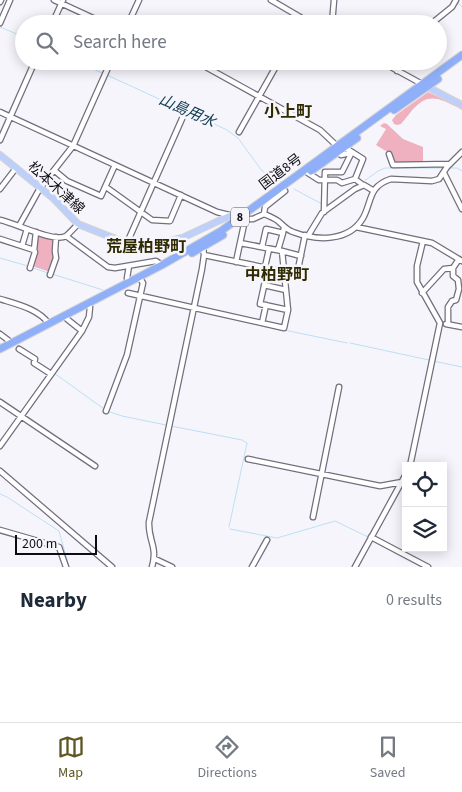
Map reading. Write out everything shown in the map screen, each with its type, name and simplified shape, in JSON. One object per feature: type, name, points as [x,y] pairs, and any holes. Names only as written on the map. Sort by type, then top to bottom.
[{"type":"highway","name":"国道8号","points":[[447,67],[462,55]]},
{"type":"highway","name":"国道8号","points":[[0,349],[221,231],[338,146],[462,61]]},
{"type":"highway","name":"国道8号","points":[[425,85],[444,70]]},
{"type":"highway","name":"国道8号","points":[[0,354],[141,280],[204,251],[239,218],[284,191],[308,173],[338,146]]},
{"type":"main road","points":[[425,85],[462,104]]},
{"type":"main road","name":"松本木津線","points":[[0,156],[53,198],[78,224],[127,243],[149,246],[182,238],[221,221],[239,218]]},
{"type":"main road","points":[[221,221],[221,231]]},
{"type":"street","points":[[0,23],[10,0]]},
{"type":"street","points":[[54,0],[88,15]]},
{"type":"street","points":[[132,15],[139,0]]},
{"type":"street","points":[[271,0],[296,15]]},
{"type":"street","points":[[333,15],[334,0]]},
{"type":"street","points":[[442,15],[452,7],[455,1]]},
{"type":"street","points":[[56,15],[62,2]]},
{"type":"street","points":[[0,140],[31,70]]},
{"type":"street","points":[[19,226],[40,188],[73,146],[107,70]]},
{"type":"street","points":[[211,70],[323,133],[338,146],[363,159],[354,179],[345,183],[337,180],[319,180],[308,173]]},
{"type":"street","points":[[239,132],[274,70]]},
{"type":"street","points":[[397,71],[425,85]]},
{"type":"street","points":[[0,112],[225,215],[253,219],[264,214]]},
{"type":"street","points":[[127,243],[185,112]]},
{"type":"street","points":[[341,155],[346,152],[352,153]]},
{"type":"street","points":[[264,214],[279,222],[291,232],[307,236],[325,238],[347,233],[356,227],[363,217],[374,191],[387,180],[432,181],[439,178],[462,152]]},
{"type":"street","points":[[337,180],[352,153]]},
{"type":"street","points":[[389,154],[393,165],[446,168]]},
{"type":"street","points":[[55,171],[67,181],[101,196],[115,165]]},
{"type":"street","points":[[0,190],[16,168]]},
{"type":"street","points":[[446,168],[462,209]]},
{"type":"street","points":[[324,212],[325,172],[340,172],[374,191]]},
{"type":"street","points":[[152,567],[155,559],[155,550],[148,531],[149,522],[194,309],[204,251],[236,262],[297,274],[307,236],[316,220],[324,212],[363,185]]},
{"type":"street","points":[[106,187],[152,220],[170,221],[181,195]]},
{"type":"street","points":[[264,214],[265,207],[284,191]]},
{"type":"street","points":[[236,262],[240,243],[239,218]]},
{"type":"street","points":[[0,220],[56,237],[66,236],[78,224]]},
{"type":"street","points":[[128,293],[284,328],[288,310],[280,251],[284,227]]},
{"type":"street","points":[[356,227],[432,243],[460,260],[453,268],[452,276],[460,280],[456,300]]},
{"type":"street","points":[[22,246],[27,229]]},
{"type":"street","points":[[262,247],[266,229],[283,233]]},
{"type":"street","points":[[30,268],[35,252],[36,232]]},
{"type":"street","points":[[66,236],[108,267],[115,268],[156,261],[162,264]]},
{"type":"street","points":[[50,275],[56,258],[56,237]]},
{"type":"street","points":[[0,240],[34,250]]},
{"type":"street","points":[[411,462],[440,323],[422,293],[416,276],[423,241]]},
{"type":"street","points":[[240,243],[301,256]]},
{"type":"street","points":[[269,249],[260,304],[288,310]]},
{"type":"street","points":[[127,278],[129,266]]},
{"type":"street","points":[[422,293],[444,269],[453,268]]},
{"type":"street","points":[[106,410],[127,355],[141,280]]},
{"type":"street","points":[[264,285],[286,290]]},
{"type":"street","points":[[0,299],[26,307],[46,319],[49,324]]},
{"type":"street","points":[[448,324],[449,304],[462,299]]},
{"type":"street","points":[[262,323],[266,305]]},
{"type":"street","points":[[0,446],[82,331],[89,317],[90,307]]},
{"type":"street","points":[[67,319],[82,331]]},
{"type":"street","points":[[440,323],[462,327]]},
{"type":"street","points":[[0,334],[8,340]]},
{"type":"street","points":[[19,348],[52,373]]},
{"type":"street","points":[[313,517],[340,388]]},
{"type":"street","points":[[0,402],[95,466]]},
{"type":"street","points":[[248,459],[380,486],[402,482]]},
{"type":"street","points":[[0,471],[112,567]]},
{"type":"street","points":[[355,567],[402,482]]},
{"type":"street","points":[[0,530],[60,547],[66,567]]},
{"type":"street","points":[[371,537],[428,567]]},
{"type":"street","points":[[252,567],[267,540]]},
{"type":"street","points":[[155,559],[172,567]]},
{"type":"shaded area","points":[[428,92],[458,106],[462,110],[444,101],[436,99],[424,100],[401,124],[394,124],[392,120],[396,115]]},
{"type":"shaded area","points":[[384,123],[403,139],[423,147],[423,164],[394,164],[389,153],[376,145],[386,129],[380,126]]},
{"type":"shaded area","points":[[38,235],[55,239],[55,257],[50,272],[32,266],[37,250]]},
{"type":"waterway","points":[[457,2],[462,7]]},
{"type":"waterway","name":"山島用水","points":[[0,27],[15,33]]},
{"type":"waterway","name":"山島用水","points":[[95,70],[104,74]]},
{"type":"waterway","name":"山島用水","points":[[107,75],[183,110]]},
{"type":"waterway","name":"山島用水","points":[[187,111],[227,130],[238,138],[262,171],[282,182]]},
{"type":"waterway","name":"山島用水","points":[[363,182],[385,168],[445,168]]},
{"type":"waterway","name":"山島用水","points":[[449,168],[457,168],[462,171]]},
{"type":"waterway","name":"山島用水","points":[[294,189],[322,204]]},
{"type":"waterway","points":[[0,258],[28,266]]},
{"type":"waterway","points":[[33,268],[48,273]]},
{"type":"waterway","points":[[52,274],[103,290]]},
{"type":"waterway","points":[[124,294],[137,298]]},
{"type":"waterway","points":[[141,299],[169,304]]},
{"type":"waterway","points":[[284,330],[347,343]]},
{"type":"waterway","points":[[350,343],[429,360]]},
{"type":"waterway","points":[[31,359],[51,371]]},
{"type":"waterway","points":[[433,361],[462,367]]},
{"type":"waterway","points":[[54,373],[104,409]]},
{"type":"waterway","points":[[107,411],[166,425]]},
{"type":"waterway","points":[[171,426],[242,440],[247,443],[229,527]]},
{"type":"waterway","points":[[0,494],[59,531],[69,567]]},
{"type":"waterway","points":[[230,529],[277,538],[335,521],[368,537]]},
{"type":"waterway","points":[[372,540],[386,547]]},
{"type":"district","name":"小上町","points":[[288,112]]},
{"type":"district","name":"荒屋柏野町","points":[[146,247]]},
{"type":"district","name":"中柏野町","points":[[277,275]]}]
